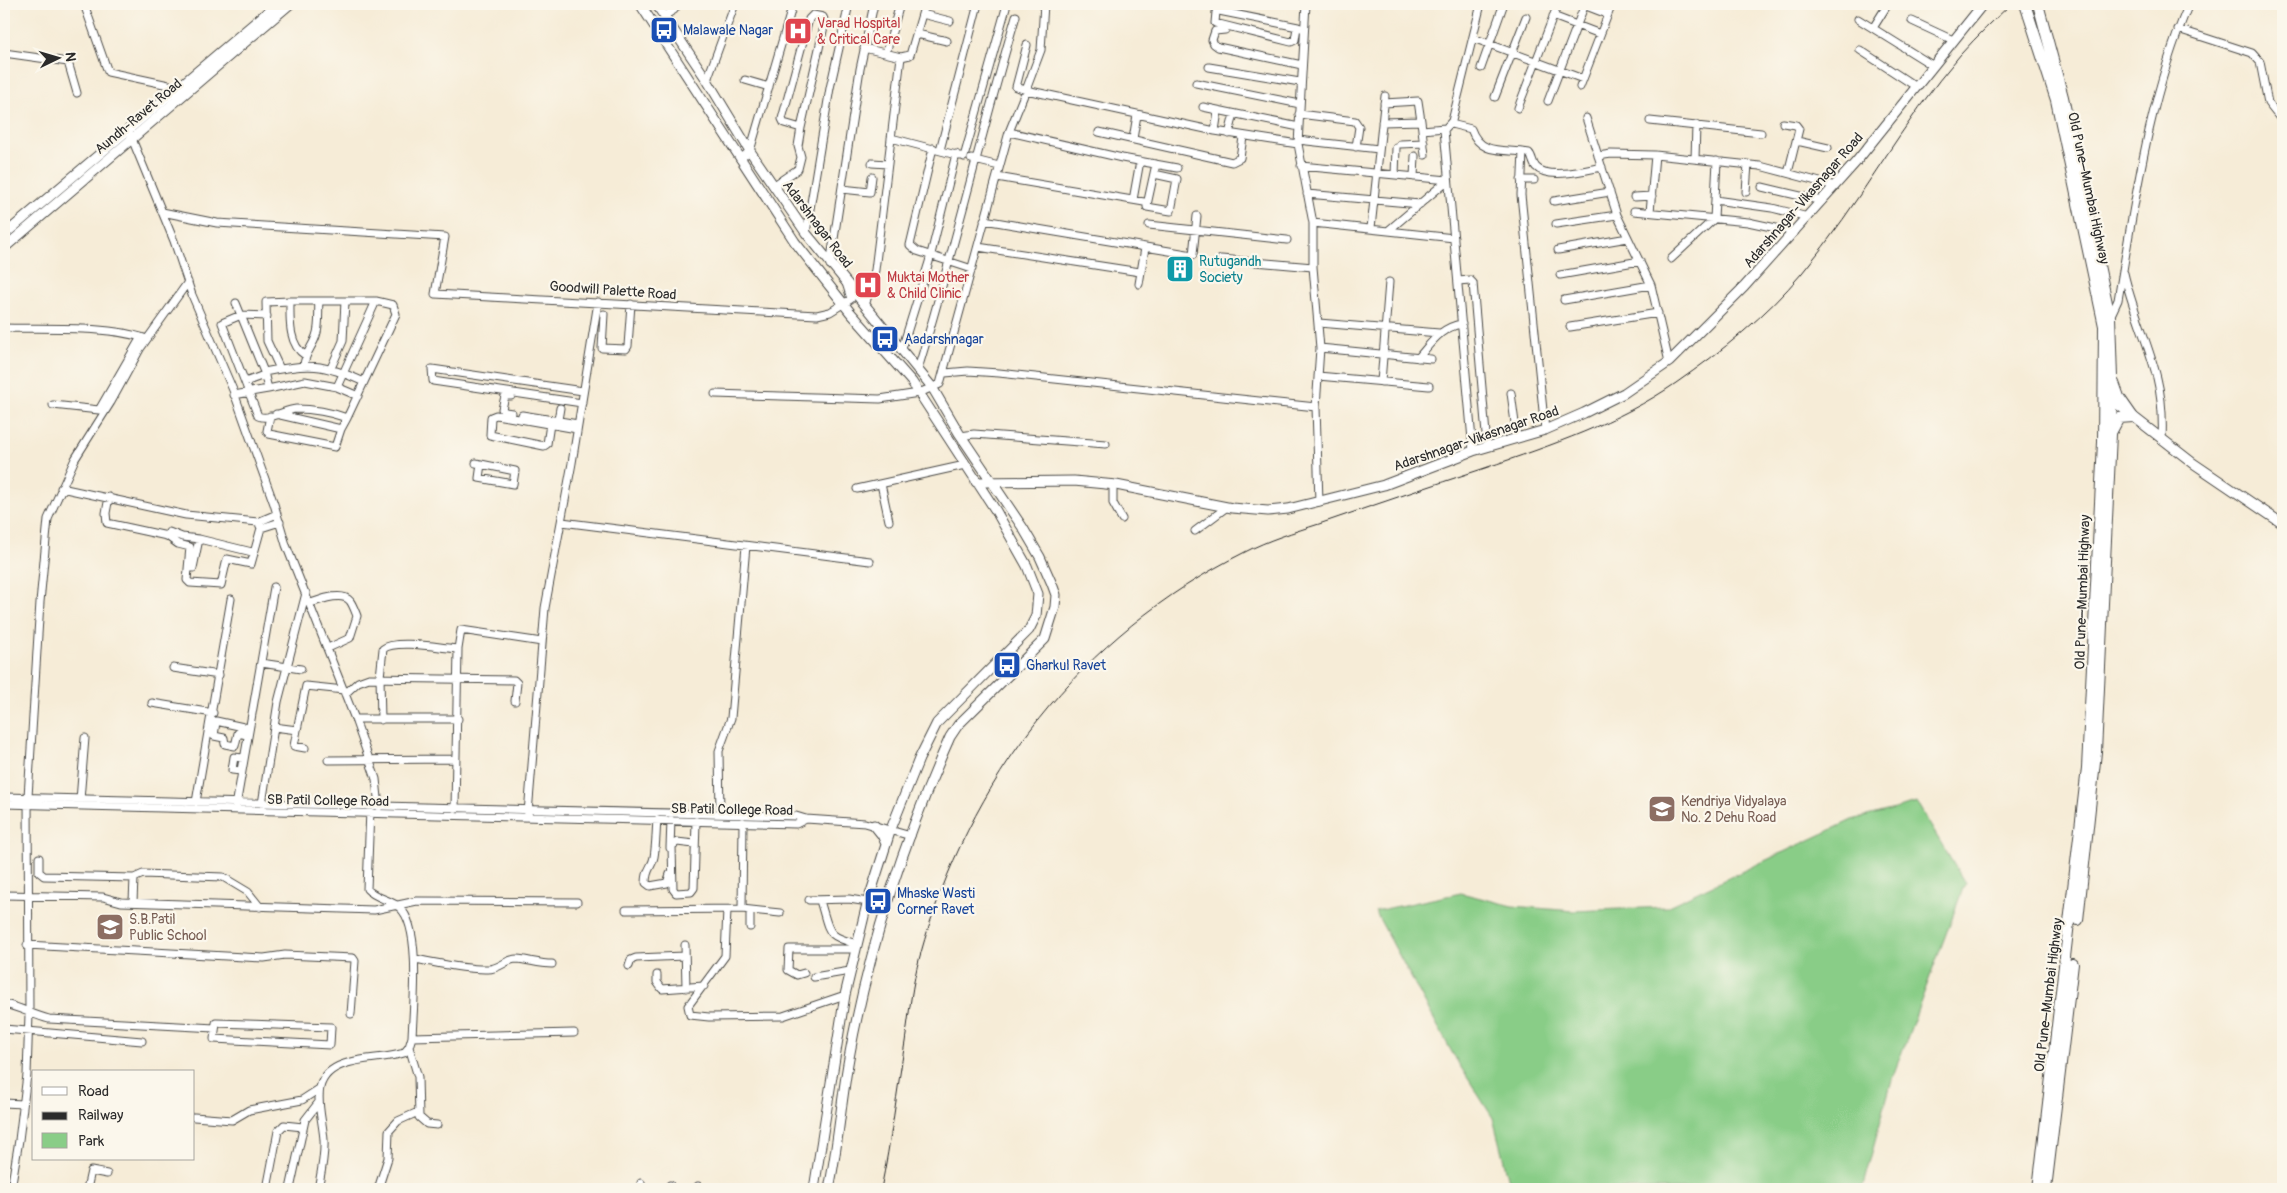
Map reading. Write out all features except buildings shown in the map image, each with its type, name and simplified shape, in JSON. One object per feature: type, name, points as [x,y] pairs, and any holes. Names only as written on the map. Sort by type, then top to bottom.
[{"type":"highway","name":"Old Pune–Mumbai Highway","points":[[2038,4],[2053,58],[2079,169],[2107,322],[2112,378],[2108,400],[2111,434],[2095,761],[2046,1189]]},
{"type":"highway","name":"Old Pune–Mumbai Highway","points":[[2026,6],[2056,100],[2107,322],[2108,400],[2088,768],[2038,1189]]},
{"type":"highway","points":[[2112,378],[2119,397],[2133,417]]},
{"type":"highway","points":[[2111,434],[2119,418],[2133,417]]},
{"type":"main road","name":"Aundh-Ravet Road","points":[[4,235],[277,4]]},
{"type":"main road","name":"Aundh-Ravet Road","points":[[4,248],[290,4]]},
{"type":"main road","name":"Adarshnagar Road","points":[[640,4],[795,242],[847,308],[919,393],[1007,529],[1034,582],[1039,602],[1036,616],[1029,630],[1020,641],[963,695],[938,723],[919,759],[891,829],[868,902],[845,995],[814,1189]]},
{"type":"main road","name":"Adarshnagar Road","points":[[656,4],[707,80],[750,151],[806,233],[830,265],[918,369],[932,388],[961,436],[993,481]]},
{"type":"main road","name":"Adarshnagar-Vikasnagar Road","points":[[976,482],[1064,480],[1113,484],[1228,507],[1268,510],[1288,509],[1384,485],[1487,446],[1545,430],[1624,393],[1669,362],[1710,322],[1795,232],[1835,186],[1983,4]]},
{"type":"main road","points":[[2108,400],[2283,524]]},
{"type":"main road","points":[[829,1189],[839,1140],[849,1059],[871,957],[896,872],[950,737],[958,725],[1045,639],[1055,607],[1056,595],[1040,557],[993,481]]},
{"type":"main road","points":[[874,825],[882,834],[886,844]]},
{"type":"street","points":[[84,4],[108,72],[178,87]]},
{"type":"street","points":[[664,16],[674,10],[678,4]]},
{"type":"street","points":[[707,80],[735,4]]},
{"type":"street","points":[[740,159],[750,151],[793,4]]},
{"type":"street","points":[[806,233],[830,88],[849,4]]},
{"type":"street","points":[[830,265],[864,48],[874,4]]},
{"type":"street","points":[[886,53],[900,4]]},
{"type":"street","points":[[864,48],[901,57],[913,52],[925,4]]},
{"type":"street","points":[[967,4],[978,5],[910,241],[913,250],[972,269]]},
{"type":"street","points":[[715,394],[880,399],[919,393],[940,384],[945,373],[984,220],[1009,132],[1041,50],[1044,4]]},
{"type":"street","points":[[1300,28],[1219,11],[1216,12],[1215,23],[1291,42],[1295,40],[1300,28],[1306,4]]},
{"type":"street","points":[[1473,451],[1448,180],[1448,126],[1464,74],[1480,4]]},
{"type":"street","points":[[1518,108],[1558,4]]},
{"type":"street","points":[[1548,101],[1583,4],[1607,14]]},
{"type":"street","points":[[1473,38],[1558,71],[1581,83],[1612,4]]},
{"type":"street","points":[[1873,28],[1888,4]]},
{"type":"street","points":[[2107,322],[2118,300],[2153,119],[2178,29],[2189,4]]},
{"type":"street","points":[[1481,68],[1504,6]]},
{"type":"street","points":[[964,157],[1006,8]]},
{"type":"street","points":[[922,14],[950,21]]},
{"type":"street","points":[[773,186],[798,169],[801,157],[798,146],[825,22],[823,17],[813,16],[809,19],[782,119],[784,123],[801,128]]},
{"type":"street","points":[[918,369],[1016,16]]},
{"type":"street","points":[[1553,16],[1600,34]]},
{"type":"street","points":[[1495,98],[1526,17]]},
{"type":"street","points":[[1858,19],[1932,65]]},
{"type":"street","points":[[1912,21],[1953,40]]},
{"type":"street","points":[[1300,28],[1303,49],[1298,142],[1306,194],[1313,223],[1313,266],[1319,322],[1320,348],[1316,407],[1319,502]]},
{"type":"street","points":[[2178,29],[2252,53],[2257,57],[2260,62],[2268,104],[2283,122]]},
{"type":"street","points":[[1302,65],[1218,47],[1212,40],[1215,31],[1224,30],[1303,49]]},
{"type":"street","points":[[917,34],[947,41]]},
{"type":"street","points":[[1027,45],[1016,88],[1229,134],[1379,149]]},
{"type":"street","points":[[1860,50],[1915,86]]},
{"type":"street","points":[[4,53],[68,62],[77,93]]},
{"type":"street","points":[[865,306],[875,270],[901,57]]},
{"type":"street","points":[[1209,67],[1300,82]]},
{"type":"street","points":[[745,80],[769,87]]},
{"type":"street","points":[[1196,83],[1300,104]]},
{"type":"street","points":[[1371,228],[1385,99],[1418,101],[1425,155]]},
{"type":"street","points":[[1204,107],[1298,127]]},
{"type":"street","points":[[1215,131],[1218,110]]},
{"type":"street","points":[[1229,134],[1234,114]]},
{"type":"street","points":[[1299,114],[1355,122],[1359,127],[1356,146]]},
{"type":"street","points":[[1133,139],[1138,115]]},
{"type":"street","points":[[1586,118],[1605,155],[1602,167],[1617,215],[1651,285],[1669,362]]},
{"type":"street","points":[[1382,122],[1421,121]]},
{"type":"street","points":[[1650,121],[1761,133]]},
{"type":"street","points":[[1782,123],[1798,126],[1797,141],[1788,173]]},
{"type":"street","points":[[1695,159],[1696,125]]},
{"type":"street","points":[[1422,130],[1448,126],[1471,129],[1476,140],[1489,149],[1531,154],[1534,165],[1544,171],[1562,173],[1602,167]]},
{"type":"street","points":[[128,130],[234,392],[280,522],[286,545],[355,719],[376,779],[378,807]]},
{"type":"street","points":[[1009,132],[1177,168]]},
{"type":"street","points":[[1099,132],[1232,162],[1240,158],[1243,136]]},
{"type":"street","points":[[890,138],[999,166]]},
{"type":"street","points":[[1797,141],[1828,148]]},
{"type":"street","points":[[1396,175],[1398,146],[1424,143]]},
{"type":"street","points":[[1523,152],[1521,180],[1545,430]]},
{"type":"street","points":[[902,349],[931,256],[956,154]]},
{"type":"street","points":[[1605,155],[1655,155],[1748,164],[1835,186]]},
{"type":"street","points":[[1650,212],[1655,155]]},
{"type":"street","points":[[1414,177],[1415,156]]},
{"type":"street","points":[[1132,200],[1140,161]]},
{"type":"street","points":[[1671,260],[1714,219],[1717,161]]},
{"type":"street","points":[[872,163],[888,164]]},
{"type":"street","points":[[1154,174],[1176,179],[1171,211],[1147,208],[1156,164]]},
{"type":"street","points":[[1746,192],[1748,164]]},
{"type":"street","points":[[1301,166],[1448,180]]},
{"type":"street","points":[[842,189],[870,192],[872,177]]},
{"type":"street","points":[[996,177],[1144,202]]},
{"type":"street","points":[[1389,230],[1448,180]]},
{"type":"street","points":[[1521,180],[1534,180]]},
{"type":"street","points":[[1762,187],[1822,201]]},
{"type":"street","points":[[1554,201],[1610,192]]},
{"type":"street","points":[[1306,194],[1420,204]]},
{"type":"street","points":[[1634,198],[1652,196]]},
{"type":"street","points":[[1715,200],[1772,208],[1808,217]]},
{"type":"street","points":[[1634,211],[1766,224],[1795,232]]},
{"type":"street","name":"Goodwill Palette Road","points":[[162,212],[217,223],[445,237],[435,294],[817,315],[847,308]]},
{"type":"street","points":[[1556,224],[1617,215]]},
{"type":"street","points":[[984,220],[1193,255],[1197,216]]},
{"type":"street","points":[[1313,223],[1454,238]]},
{"type":"street","points":[[1150,225],[1288,240]]},
{"type":"street","points":[[1558,250],[1628,238]]},
{"type":"street","points":[[978,247],[1140,272]]},
{"type":"street","points":[[1139,284],[1145,248]]},
{"type":"street","points":[[1221,259],[1313,266]]},
{"type":"street","points":[[1560,275],[1640,261]]},
{"type":"street","points":[[2123,268],[2129,294],[2157,378],[2162,402],[2162,440]]},
{"type":"street","points":[[1458,281],[1472,282],[1487,446]]},
{"type":"street","points":[[53,406],[99,410],[144,338],[188,282]]},
{"type":"street","points":[[1381,382],[1389,282]]},
{"type":"street","points":[[846,283],[851,299],[847,308]]},
{"type":"street","points":[[1564,300],[1651,285]]},
{"type":"street","points":[[1460,299],[1474,298]]},
{"type":"street","points":[[304,365],[305,355],[313,343],[317,332],[318,300]]},
{"type":"street","points":[[273,415],[267,431],[269,434],[335,447],[341,429],[396,314],[393,305],[376,301],[267,301],[267,341],[280,369]]},
{"type":"street","points":[[290,301],[294,342],[299,351],[305,355]]},
{"type":"street","points":[[331,368],[343,341],[345,301]]},
{"type":"street","points":[[337,387],[376,301]]},
{"type":"street","points":[[528,814],[542,642],[551,571],[562,522],[598,302]]},
{"type":"street","points":[[236,303],[268,389]]},
{"type":"street","points":[[604,314],[602,348],[626,350],[628,346],[631,304]]},
{"type":"street","points":[[1570,327],[1658,313]]},
{"type":"street","points":[[266,316],[241,315],[222,323],[258,416],[273,415],[288,410],[311,410],[333,413],[347,418]]},
{"type":"street","points":[[1319,322],[1439,332]]},
{"type":"street","points":[[1418,358],[1439,332],[1462,324]]},
{"type":"street","points":[[4,328],[98,331],[144,338]]},
{"type":"street","points":[[10,1189],[23,1104],[29,1014],[27,801],[45,542],[50,510],[75,459],[144,338]]},
{"type":"street","points":[[1320,348],[1431,359]]},
{"type":"street","points":[[234,392],[246,387],[264,374],[304,365],[331,368],[364,382]]},
{"type":"street","points":[[581,405],[568,401],[433,381],[432,370],[435,368],[584,391]]},
{"type":"street","points":[[945,373],[968,370],[1316,407]]},
{"type":"street","points":[[1318,376],[1429,386]]},
{"type":"street","points":[[246,387],[268,389],[305,381],[337,387],[358,396]]},
{"type":"street","points":[[568,401],[570,389]]},
{"type":"street","points":[[1511,393],[1517,438]]},
{"type":"street","points":[[578,426],[558,420],[504,412],[502,409],[504,398],[507,395],[581,405]]},
{"type":"street","points":[[558,420],[560,408]]},
{"type":"street","points":[[273,415],[341,429]]},
{"type":"street","points":[[550,424],[547,444],[544,446],[498,438],[490,435],[489,432],[493,415],[550,424],[578,426]]},
{"type":"street","points":[[961,436],[974,434],[1106,444]]},
{"type":"street","points":[[478,464],[515,471],[513,484],[479,478],[478,464]]},
{"type":"street","points":[[857,489],[964,465]]},
{"type":"street","points":[[882,484],[889,521]]},
{"type":"street","points":[[1113,484],[1113,503],[1122,519]]},
{"type":"street","points":[[61,488],[186,515],[260,525],[280,522]]},
{"type":"street","points":[[109,497],[106,513],[107,523],[168,536],[178,544],[190,547],[187,580],[190,584],[221,585],[227,559],[250,564],[260,525],[277,514]]},
{"type":"street","points":[[1195,531],[1228,507]]},
{"type":"street","points":[[562,522],[870,560]]},
{"type":"street","points":[[169,532],[182,537],[199,539],[252,552]]},
{"type":"street","points":[[193,568],[199,539]]},
{"type":"street","points":[[720,814],[719,752],[730,718],[746,546]]},
{"type":"street","points":[[236,807],[274,588]]},
{"type":"street","points":[[262,804],[286,667],[306,593]]},
{"type":"street","points":[[311,604],[326,598],[344,597],[350,601],[357,616],[350,638],[328,648]]},
{"type":"street","points":[[196,802],[212,729],[212,713],[231,600]]},
{"type":"street","points":[[455,809],[458,649],[461,630],[542,642]]},
{"type":"street","points":[[381,720],[380,678],[382,652],[386,646],[404,644],[458,649]]},
{"type":"street","points":[[261,664],[301,669]]},
{"type":"street","points":[[173,668],[219,675]]},
{"type":"street","points":[[304,748],[294,746],[306,686],[308,684],[344,692],[365,679],[458,678],[514,680],[517,682],[515,701]]},
{"type":"street","points":[[152,703],[212,713]]},
{"type":"street","points":[[355,719],[458,719]]},
{"type":"street","points":[[216,721],[248,732],[238,733],[236,746],[225,744],[224,738],[214,736],[212,729],[216,721]]},
{"type":"street","points":[[274,727],[297,730]]},
{"type":"street","points":[[80,800],[85,738]]},
{"type":"street","points":[[328,760],[456,759]]},
{"type":"street","name":"SB Patil College Road","points":[[4,797],[27,801],[528,814],[796,824],[806,819]]},
{"type":"street","name":"SB Patil College Road","points":[[4,804],[27,801],[80,800],[196,802],[236,807],[262,804],[370,810],[378,807],[455,809],[528,814],[720,814],[796,816],[806,819]]},
{"type":"street","points":[[318,1189],[324,1142],[319,1102],[319,1089],[322,1080],[336,1068],[356,1061],[404,1053],[409,1047],[412,1037],[415,959],[413,940],[404,912],[396,905],[374,895],[367,889],[370,810]]},
{"type":"street","points":[[806,819],[874,825],[911,836]]},
{"type":"street","points":[[657,820],[655,855],[646,875],[646,883],[650,886],[669,881],[671,820]]},
{"type":"street","points":[[694,844],[677,842],[672,846],[673,889],[676,893],[693,891],[696,821]]},
{"type":"street","points":[[743,822],[746,910],[750,927]]},
{"type":"street","points":[[39,858],[39,872],[44,876],[134,878],[143,874],[223,877],[248,892],[260,907]]},
{"type":"street","points":[[133,902],[134,878]]},
{"type":"street","points":[[4,894],[103,897],[121,902],[374,910],[429,901],[577,902]]},
{"type":"street","points":[[809,900],[849,899],[868,902]]},
{"type":"street","points":[[821,904],[832,934],[836,938],[857,946]]},
{"type":"street","points":[[626,910],[746,910],[780,912]]},
{"type":"street","points":[[727,910],[725,956],[688,1006],[688,1011],[694,1016],[783,1016],[845,995]]},
{"type":"street","points":[[27,945],[264,958],[285,956],[353,958],[356,962],[351,1014]]},
{"type":"street","points":[[685,945],[686,988]]},
{"type":"street","points":[[804,973],[797,976],[788,970],[790,948],[857,946]]},
{"type":"street","points":[[629,966],[631,960],[636,958],[685,956]]},
{"type":"street","points":[[415,959],[482,969],[498,968],[506,962],[516,959],[533,963],[552,964]]},
{"type":"street","points":[[814,977],[850,972]]},
{"type":"street","points":[[657,975],[657,982],[662,989],[704,986]]},
{"type":"street","points":[[4,1004],[19,1007],[29,1014],[49,1019],[216,1028]]},
{"type":"street","points":[[216,1023],[331,1027],[330,1045],[214,1039],[216,1028],[216,1023]]},
{"type":"street","points":[[4,1029],[142,1041]]},
{"type":"street","points":[[412,1037],[574,1033]]},
{"type":"street","points":[[409,1047],[418,1077],[418,1112],[422,1122],[437,1124]]},
{"type":"street","points":[[195,1116],[232,1120],[249,1110],[302,1100],[319,1089]]},
{"type":"street","points":[[290,1189],[308,1114],[319,1102]]},
{"type":"street","points":[[4,1103],[23,1104]]},
{"type":"street","points":[[378,1189],[388,1158],[389,1131],[398,1121],[418,1112]]},
{"type":"street","points":[[267,1189],[278,1131],[284,1125],[304,1127]]},
{"type":"street","points":[[87,1189],[91,1171],[107,1174]]},
{"type":"green space","points":[[1917,803],[1965,883],[1893,1076],[1862,1189],[1511,1189],[1493,1118],[1455,1058],[1375,911],[1461,893],[1512,906],[1574,911],[1666,907],[1852,820]]},
{"type":"railway","points":[[881,1189],[915,977],[941,891],[968,830],[1001,772],[1039,719],[1083,669],[1132,625],[1186,586],[1245,552],[1291,533],[1560,442],[1631,410],[1693,371],[1727,345],[1774,304],[1802,273],[1843,219],[1919,107],[1967,47],[2011,4]]},
{"type":"place","name":"Malawale Nagar","points":[[664,30]]},
{"type":"place","name":"Varad Hospital & Critical Care","points":[[798,31]]},
{"type":"place","name":"Rutugandh Society","points":[[1180,269]]},
{"type":"place","name":"Muktai Mother & Child Clinic","points":[[868,285]]},
{"type":"place","name":"Aadarshnagar","points":[[885,339]]},
{"type":"place","name":"Gharkul Ravet","points":[[1007,665]]},
{"type":"place","name":"Kendriya Vidyalaya No. 2 Dehu Road","points":[[1662,809]]},
{"type":"place","name":"Mhaske Wasti Corner Ravet","points":[[878,901]]},
{"type":"place","name":"S.B.Patil Public School","points":[[110,927]]}]
